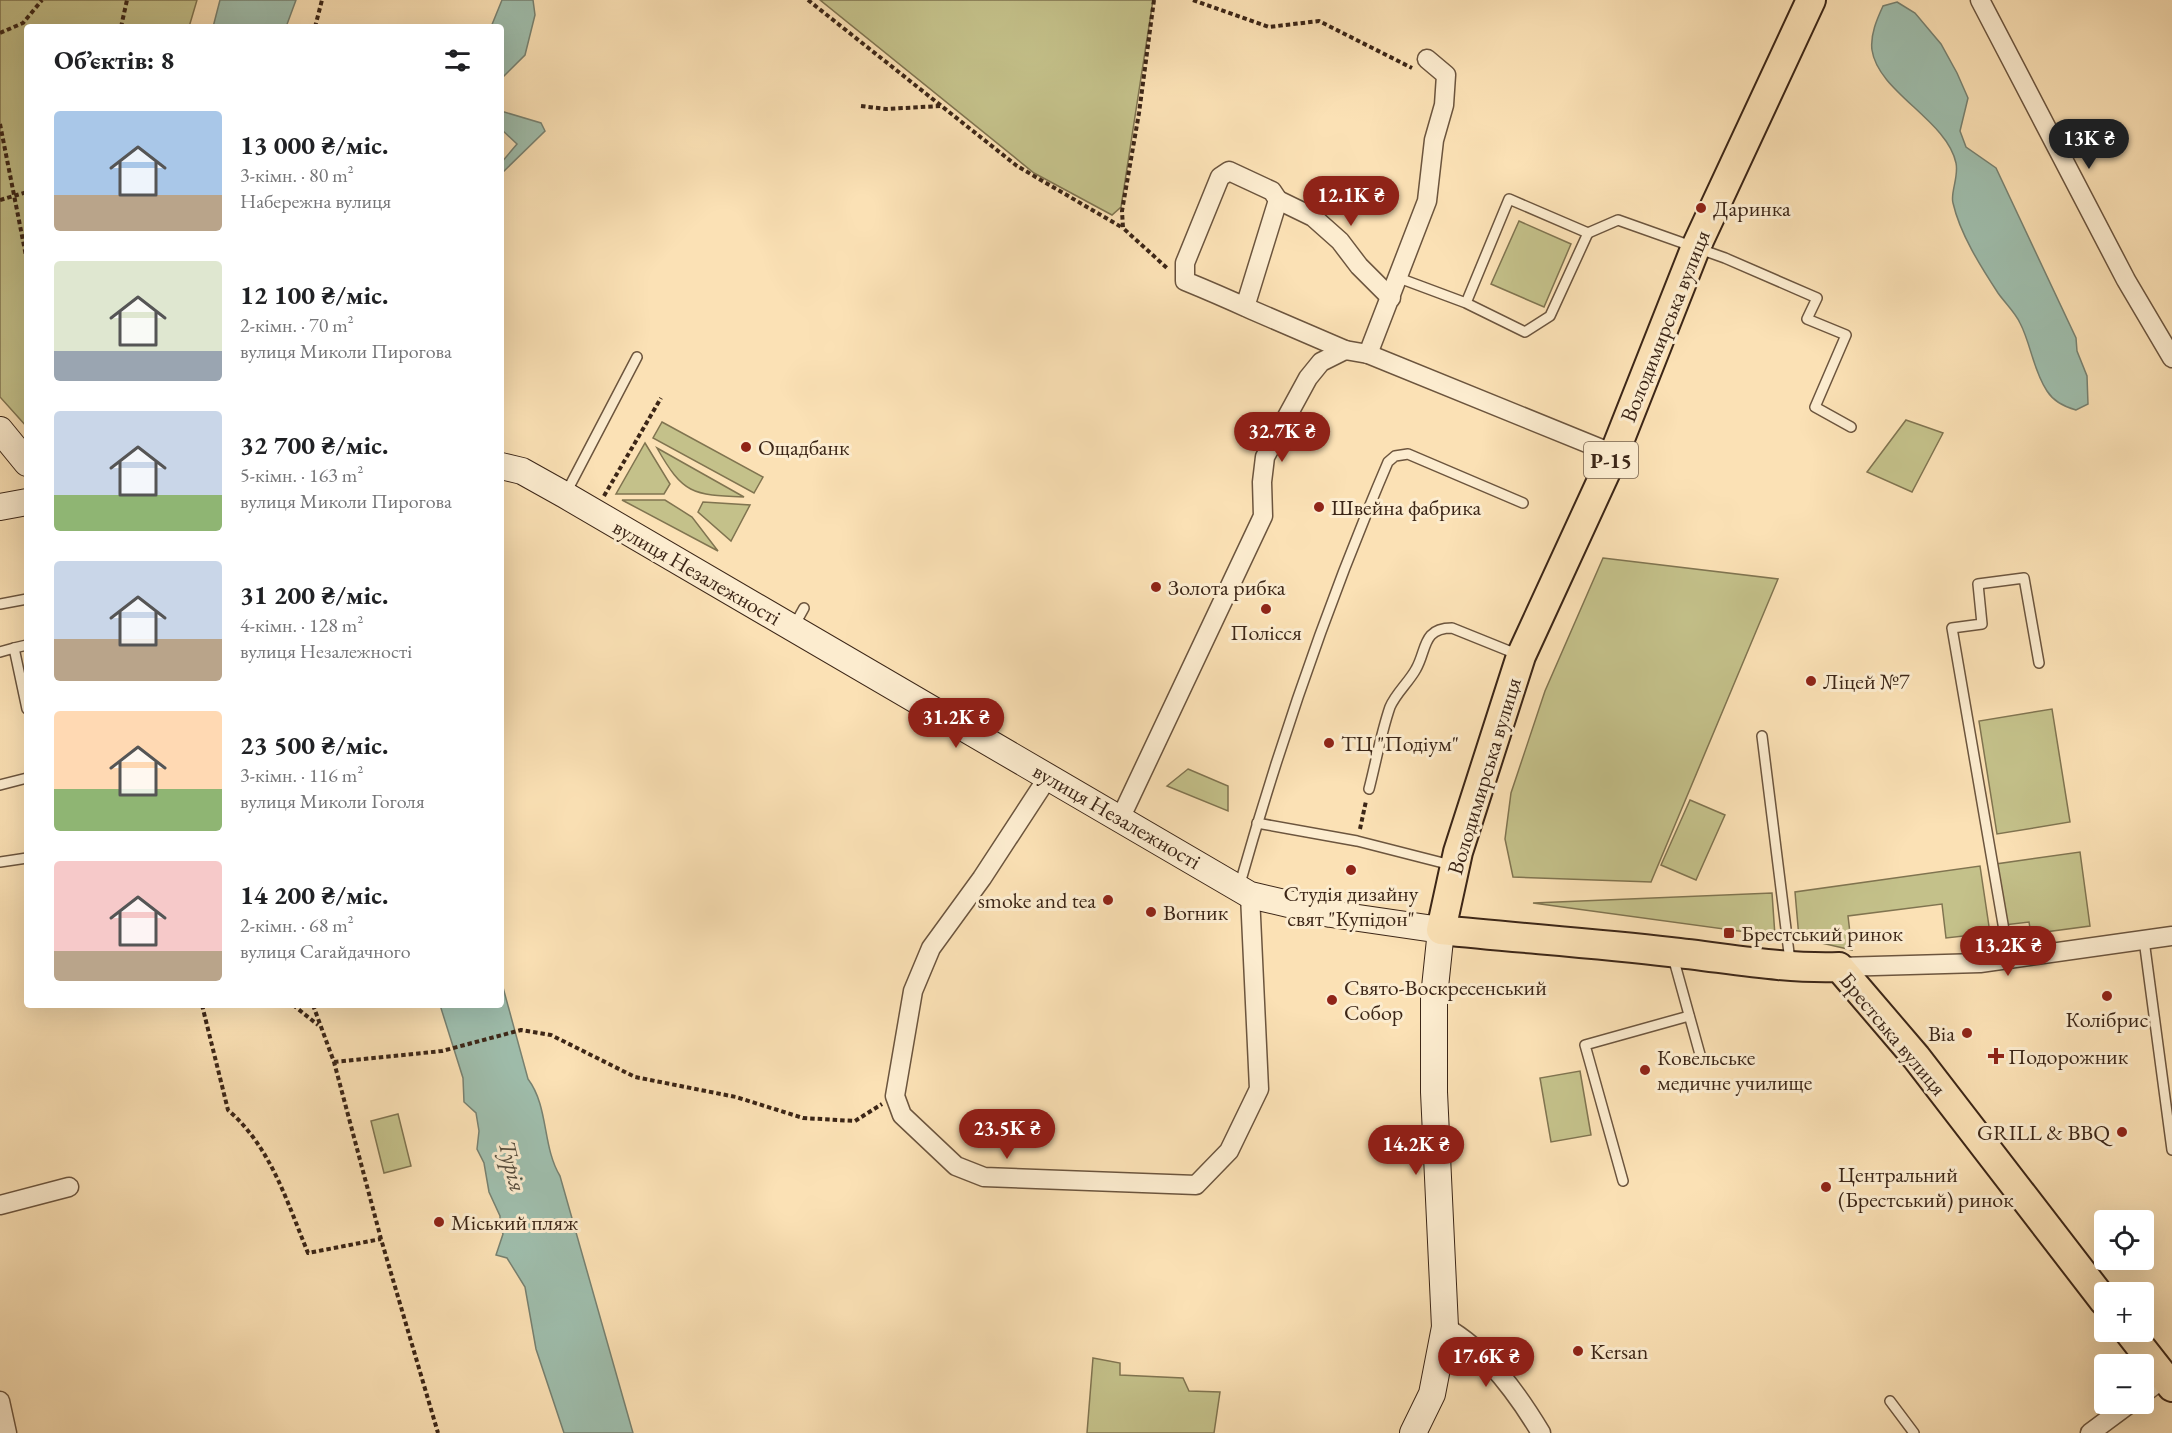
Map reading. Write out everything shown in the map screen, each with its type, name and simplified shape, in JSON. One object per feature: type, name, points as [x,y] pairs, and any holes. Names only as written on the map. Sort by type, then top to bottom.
[{"type":"main road","name":"Володимирська вулиця","points":[[1441,930],[1454,866],[1521,656],[1614,454],[1695,249],[1811,0]]},
{"type":"main road","points":[[0,430],[24,459]]},
{"type":"main road","name":"вулиця Незалежності","points":[[504,467],[522,471],[798,618],[1048,777],[1244,891],[1322,912],[1441,930]]},
{"type":"main road","points":[[0,507],[24,503]]},
{"type":"main road","points":[[1413,1433],[1431,1394],[1445,1327],[1434,1092],[1434,997],[1441,930]]},
{"type":"main road","name":"Брестська вулиця","points":[[1441,930],[1791,966],[1839,967],[1917,1058],[2094,1288]]},
{"type":"main road","points":[[2135,1342],[2160,1386]]},
{"type":"street","points":[[1980,0],[2126,280],[2172,358]]},
{"type":"street","points":[[1368,354],[1427,201],[1434,141],[1447,87],[1446,75],[1420,64]]},
{"type":"street","points":[[1391,298],[1359,266],[1340,241],[1313,217],[1278,200],[1272,191],[1249,178],[1229,171],[1220,177],[1185,263],[1185,281],[1345,350],[1368,354],[1614,454]]},
{"type":"street","points":[[1245,307],[1278,200]]},
{"type":"street","points":[[1120,819],[1263,516],[1262,482],[1265,457],[1308,378],[1321,362],[1345,350]]},
{"type":"street","points":[[1048,777],[982,878],[931,948],[913,991],[895,1096],[902,1115],[956,1166],[984,1177],[1196,1185],[1229,1151],[1259,1089],[1244,891]]},
{"type":"street","points":[[1839,967],[1980,963],[2172,936]]},
{"type":"street","points":[[0,1205],[69,1187]]},
{"type":"street","points":[[1445,1327],[1461,1336],[1486,1360],[1521,1400],[1541,1433]]},
{"type":"street","points":[[0,1401],[7,1433]]},
{"type":"street","points":[[2090,1433],[2116,1414]]},
{"type":"lane","points":[[1466,303],[1509,199],[1588,233]]},
{"type":"lane","points":[[1399,278],[1466,303],[1525,332],[1550,316],[1588,233],[1618,220],[1725,258],[1817,298],[1807,319],[1846,335],[1815,407],[1851,427]]},
{"type":"lane","points":[[565,495],[637,357]]},
{"type":"lane","points":[[1244,891],[1257,823],[1321,627],[1388,462],[1395,456],[1408,454],[1523,503]]},
{"type":"lane","points":[[2009,959],[1952,628],[1982,624],[1978,584],[2024,578],[2039,663]]},
{"type":"lane","points":[[0,604],[24,600]]},
{"type":"lane","points":[[1369,789],[1391,706],[1417,667],[1423,644],[1434,633],[1443,628],[1452,628],[1521,656]]},
{"type":"lane","points":[[0,652],[24,646]]},
{"type":"lane","points":[[14,648],[24,695]]},
{"type":"lane","points":[[1762,736],[1791,966]]},
{"type":"lane","points":[[0,785],[24,779]]},
{"type":"lane","points":[[1257,823],[1357,841],[1454,866]]},
{"type":"lane","points":[[0,862],[24,858]]},
{"type":"lane","points":[[2144,940],[2172,1150]]},
{"type":"lane","points":[[1672,952],[1701,1058]]},
{"type":"lane","points":[[1623,1181],[1586,1045],[1689,1016]]},
{"type":"lane","points":[[1890,1401],[1914,1433]]},
{"type":"path","points":[[0,33],[23,23],[42,0]]},
{"type":"path","points":[[122,24],[127,0]]},
{"type":"path","points":[[316,24],[322,0]]},
{"type":"path","points":[[808,0],[1017,166],[1123,228],[1185,281]]},
{"type":"path","points":[[1123,228],[1122,211],[1139,113],[1154,0]]},
{"type":"path","points":[[1193,0],[1269,27],[1319,21],[1420,64]]},
{"type":"path","points":[[861,105],[886,108],[940,106]]},
{"type":"path","points":[[0,124],[24,248]]},
{"type":"path","points":[[0,200],[24,193]]},
{"type":"path","points":[[603,497],[661,398]]},
{"type":"path","points":[[1357,841],[1369,789]]},
{"type":"path","points":[[203,1008],[228,1110],[241,1122],[265,1152],[308,1253],[381,1239]]},
{"type":"path","points":[[297,1008],[320,1026]]},
{"type":"path","points":[[315,1008],[334,1062],[381,1239],[438,1433]]},
{"type":"path","points":[[334,1062],[442,1051],[521,1030],[551,1035],[635,1077],[736,1097],[803,1118],[855,1121],[895,1096]]},
{"type":"shaded area","points":[[0,0],[197,0],[190,24],[24,24],[24,424],[0,397]]},
{"type":"shaded area","points":[[820,0],[1153,0],[1121,207],[1112,215],[1034,173]]},
{"type":"shaded area","points":[[1519,221],[1571,244],[1544,307],[1491,284]]},
{"type":"shaded area","points":[[1906,420],[1943,433],[1912,492],[1867,472]]},
{"type":"shaded area","points":[[662,422],[763,477],[754,493],[653,438]]},
{"type":"shaded area","points":[[645,443],[670,484],[664,494],[616,494]]},
{"type":"shaded area","points":[[657,448],[744,497],[712,495],[691,489],[674,475]]},
{"type":"shaded area","points":[[622,500],[665,500],[692,517],[718,551]]},
{"type":"shaded area","points":[[703,502],[750,505],[731,541],[698,512]]},
{"type":"shaded area","points":[[1603,558],[1778,579],[1651,882],[1513,877],[1505,839],[1511,793],[1545,691]]},
{"type":"shaded area","points":[[2052,709],[2070,822],[1997,834],[1979,721]]},
{"type":"shaded area","points":[[1188,769],[1228,786],[1228,811],[1167,786]]},
{"type":"shaded area","points":[[1690,800],[1725,815],[1696,880],[1661,865]]},
{"type":"shaded area","points":[[2080,852],[2090,926],[2031,934],[2029,922],[2004,925],[1996,864]]},
{"type":"shaded area","points":[[1980,866],[1990,933],[1946,938],[1942,904],[1848,916],[1852,950],[1799,938],[1795,892]]},
{"type":"shaded area","points":[[1772,893],[1775,936],[1533,903]]},
{"type":"shaded area","points":[[1580,1071],[1591,1135],[1551,1142],[1540,1078]]},
{"type":"shaded area","points":[[398,1114],[411,1166],[384,1173],[371,1121]]},
{"type":"shaded area","points":[[1093,1358],[1120,1363],[1120,1375],[1183,1378],[1189,1391],[1220,1392],[1214,1433],[1087,1433]]},
{"type":"water","points":[[220,0],[296,0],[287,24],[214,24]]},
{"type":"water","points":[[502,0],[533,0],[535,15],[525,55],[504,76],[504,24],[492,24]]},
{"type":"water","points":[[1897,2],[1915,13],[1941,44],[1957,73],[1968,98],[1960,131],[1966,147],[1996,168],[2076,338],[2077,351],[2087,376],[2088,404],[2076,410],[2060,404],[2047,391],[2038,374],[2018,319],[1991,283],[1966,238],[1953,203],[1957,168],[1950,148],[1940,133],[1886,79],[1877,65],[1872,50],[1874,27],[1883,6]]},
{"type":"water","points":[[504,112],[541,123],[545,131],[504,171],[504,159],[517,144],[504,132]]},
{"type":"water","name":"Турія","points":[[504,991],[528,1079],[535,1090],[543,1114],[550,1152],[560,1176],[633,1433],[564,1433],[536,1349],[525,1287],[507,1258],[496,1255],[503,1234],[500,1216],[489,1192],[484,1163],[477,1149],[479,1131],[476,1113],[464,1102],[463,1078],[441,1008],[504,1008]]},
{"type":"place","name":"Даринка","points":[[1701,208]]},
{"type":"place","name":"Ощадбанк","points":[[746,447]]},
{"type":"place","name":"Швейна фабрика","points":[[1319,507]]},
{"type":"place","name":"Золота рибка","points":[[1156,587]]},
{"type":"place","name":"Полісся","points":[[1266,609]]},
{"type":"place","name":"Ліцей №7","points":[[1811,681]]},
{"type":"place","name":"ТЦ \"Подіум\"","points":[[1329,743]]},
{"type":"place","name":"Студія дизайну свят \"Купідон\"","points":[[1351,870]]},
{"type":"place","name":"smoke and tea","points":[[1108,900]]},
{"type":"place","name":"Вогник","points":[[1151,912]]},
{"type":"place","name":"Брестський ринок","points":[[1729,933]]},
{"type":"place","name":"Колібрис","points":[[2107,996]]},
{"type":"place","name":"Свято-Воскресенський Собор","points":[[1332,1000]]},
{"type":"place","name":"Віа","points":[[1967,1033]]},
{"type":"place","name":"Подорожник","points":[[1996,1056]]},
{"type":"place","name":"Ковельське медичне училище","points":[[1645,1070]]},
{"type":"place","name":"GRILL & BBQ","points":[[2122,1132]]},
{"type":"place","name":"Центральний (Брестський) ринок","points":[[1826,1187]]},
{"type":"place","name":"Міський пляж","points":[[439,1222]]},
{"type":"place","name":"Kersan","points":[[1578,1351]]}]
